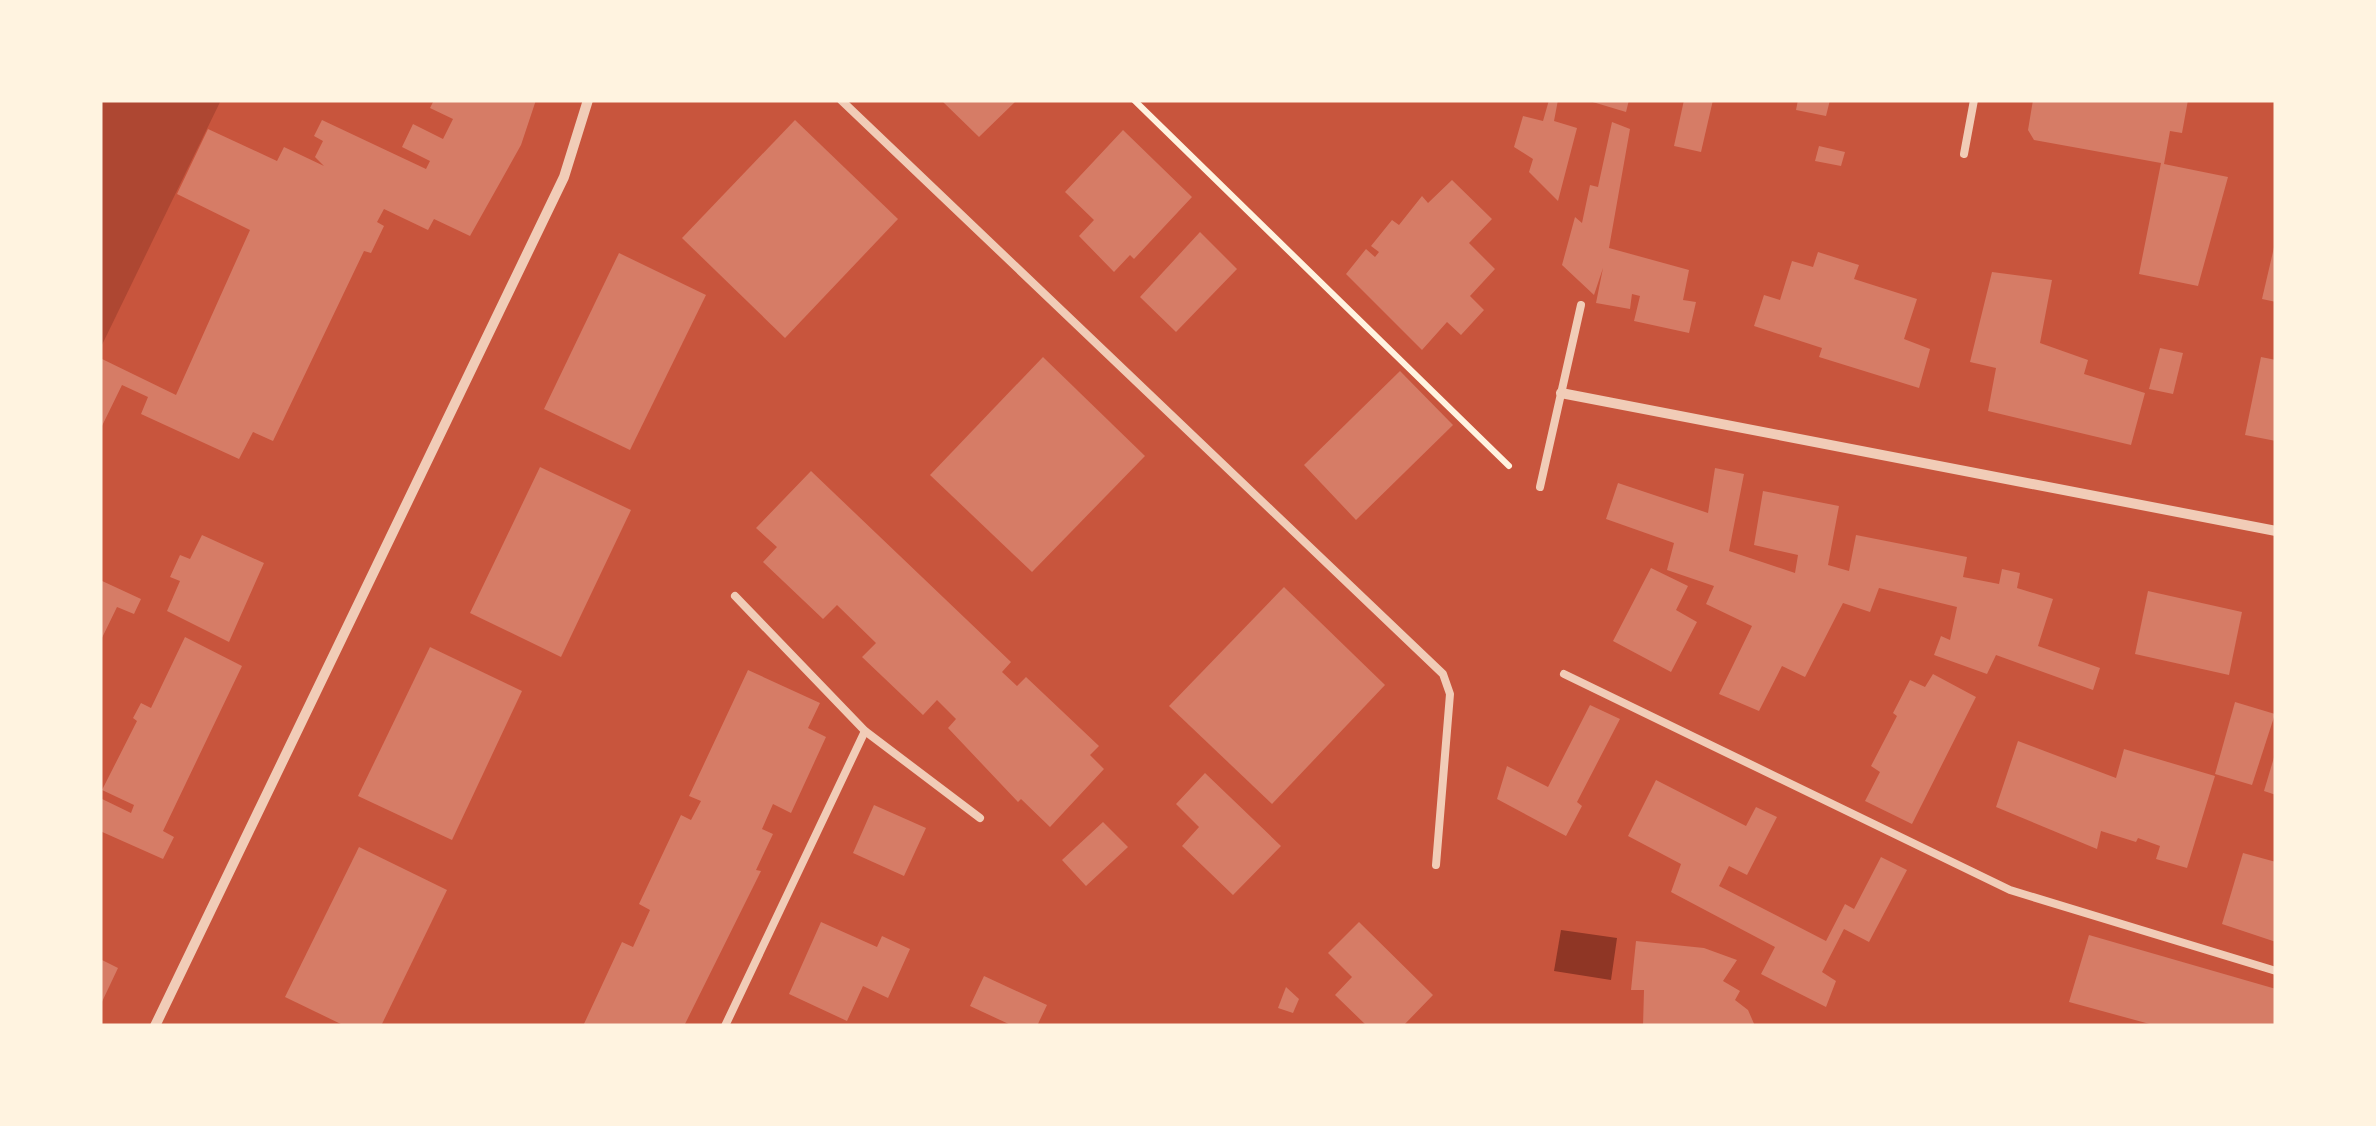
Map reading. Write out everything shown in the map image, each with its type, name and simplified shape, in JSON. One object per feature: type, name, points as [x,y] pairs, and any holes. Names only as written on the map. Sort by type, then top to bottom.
[{"type":"street","points":[[154,1026],[564,177],[588,100]]},
{"type":"street","points":[[1561,394],[2276,531]]},
{"type":"lane","points":[[841,100],[1443,674],[1450,694],[1436,864]]},
{"type":"lane","points":[[1964,154],[1974,100]]},
{"type":"lane","points":[[1540,486],[1582,306]]},
{"type":"lane","points":[[735,596],[865,730],[980,818]]},
{"type":"lane","points":[[1564,674],[2010,890],[2276,971]]},
{"type":"lane","points":[[725,1026],[865,730]]},
{"type":"path","points":[[1134,100],[1521,478],[1540,486]]},
{"type":"shaded area","points":[[100,100],[221,100],[100,349]]},
{"type":"shaded area","points":[[1561,930],[1617,938],[1611,980],[1554,971]]},
{"type":"building","points":[[434,100],[536,100],[521,145],[470,236],[434,219],[428,230],[384,209],[377,222],[384,226],[371,253],[364,251],[273,441],[253,432],[239,459],[141,414],[148,397],[122,385],[100,430],[100,358],[176,395],[250,230],[177,194],[208,129],[277,161],[284,147],[324,166],[315,157],[323,141],[314,136],[322,120],[426,169],[430,161],[402,147],[413,124],[443,139],[453,119],[430,108]]},
{"type":"building","points":[[941,100],[1017,100],[979,137]]},
{"type":"building","points":[[1549,100],[1558,100],[1554,121],[1577,128],[1558,201],[1529,172],[1533,159],[1514,147],[1523,116],[1543,121]]},
{"type":"building","points":[[1586,100],[1629,100],[1626,112]]},
{"type":"building","points":[[1684,100],[1713,100],[1701,152],[1674,146]]},
{"type":"building","points":[[1798,100],[1830,100],[1826,116],[1796,110]]},
{"type":"building","points":[[2033,100],[2188,100],[2182,133],[2170,131],[2164,164],[2228,177],[2198,286],[2139,274],[2161,163],[2034,140],[2028,130]]},
{"type":"building","points":[[795,120],[898,219],[785,338],[682,238]]},
{"type":"building","points":[[1612,122],[1630,129],[1609,248],[1689,270],[1683,300],[1696,302],[1689,333],[1634,321],[1640,296],[1632,294],[1630,309],[1596,303],[1603,268],[1594,295],[1562,265],[1575,217],[1582,223],[1590,185],[1598,187]]},
{"type":"building","points":[[1123,130],[1192,197],[1134,259],[1130,255],[1114,272],[1079,236],[1094,220],[1065,192]]},
{"type":"building","points":[[1819,146],[1845,152],[1841,166],[1815,161]]},
{"type":"building","points":[[1452,180],[1492,219],[1469,243],[1495,269],[1470,296],[1484,310],[1461,335],[1447,322],[1422,350],[1346,274],[1366,249],[1375,257],[1379,252],[1371,246],[1392,220],[1399,225],[1422,196],[1428,203]]},
{"type":"building","points":[[1200,232],[1237,269],[1176,332],[1140,297]]},
{"type":"building","points":[[2276,243],[2276,302],[2262,299]]},
{"type":"building","points":[[1818,252],[1859,265],[1854,279],[1917,299],[1904,339],[1930,349],[1919,388],[1819,357],[1822,348],[1754,326],[1764,295],[1780,300],[1792,261],[1813,267]]},
{"type":"building","points":[[619,253],[706,295],[630,450],[544,409]]},
{"type":"building","points":[[1992,272],[2052,280],[2040,343],[2088,360],[2084,374],[2145,393],[2131,445],[1988,411],[1996,368],[1970,362]]},
{"type":"building","points":[[2160,348],[2183,353],[2173,394],[2149,389]]},
{"type":"building","points":[[1043,357],[1145,456],[1032,572],[930,475]]},
{"type":"building","points":[[2261,357],[2276,360],[2276,441],[2245,435]]},
{"type":"building","points":[[1400,371],[1453,425],[1356,520],[1304,465]]},
{"type":"building","points":[[540,467],[631,510],[561,657],[470,613]]},
{"type":"building","points":[[1715,468],[1744,474],[1729,551],[1795,573],[1798,555],[1754,545],[1763,491],[1839,506],[1828,565],[1849,571],[1856,535],[1967,557],[1963,577],[1999,584],[2002,569],[2020,573],[2017,588],[2053,599],[2038,646],[2100,668],[2093,690],[1996,655],[1987,674],[1934,655],[1941,636],[1950,640],[1957,607],[1879,588],[1870,612],[1843,603],[1805,677],[1782,666],[1759,711],[1719,694],[1752,626],[1706,604],[1714,586],[1667,570],[1674,543],[1606,519],[1618,483],[1708,513]]},
{"type":"building","points":[[811,471],[1011,662],[1002,672],[1017,686],[1026,677],[1099,746],[1090,755],[1104,769],[1050,827],[1021,799],[1018,802],[948,728],[956,719],[937,700],[923,715],[862,657],[876,643],[837,605],[823,619],[763,562],[777,547],[756,528]]},
{"type":"building","points":[[202,535],[264,563],[229,642],[167,611],[180,581],[170,577],[180,555],[190,559]]},
{"type":"building","points":[[1651,568],[1688,586],[1676,610],[1697,622],[1671,672],[1613,641]]},
{"type":"building","points":[[100,580],[141,599],[134,614],[117,607],[100,642]]},
{"type":"building","points":[[1284,587],[1385,685],[1272,804],[1169,706]]},
{"type":"building","points":[[2148,591],[2242,612],[2229,675],[2135,654]]},
{"type":"building","points":[[185,637],[242,666],[163,831],[174,837],[163,859],[100,831],[100,798],[131,813],[134,805],[102,790],[137,721],[133,718],[141,703],[151,708]]},
{"type":"building","points":[[430,647],[522,691],[452,840],[358,796]]},
{"type":"building","points":[[748,670],[820,703],[808,728],[826,737],[791,813],[773,804],[762,829],[773,834],[756,870],[761,871],[684,1026],[583,1026],[622,942],[633,947],[650,910],[639,904],[681,815],[691,820],[701,801],[689,796]]},
{"type":"building","points":[[1933,674],[1976,697],[1912,824],[1865,801],[1880,772],[1871,766],[1897,716],[1893,713],[1910,680],[1925,687]]},
{"type":"building","points":[[2235,702],[2275,714],[2252,785],[2215,774]]},
{"type":"building","points":[[1590,705],[1620,719],[1577,802],[1582,806],[1566,836],[1497,799],[1507,766],[1548,787]]},
{"type":"building","points":[[2018,741],[2116,778],[2124,749],[2215,776],[2187,868],[2156,859],[2160,846],[2138,838],[2136,842],[2101,831],[2097,849],[1996,807]]},
{"type":"building","points":[[2276,755],[2276,795],[2264,791]]},
{"type":"building","points":[[1205,773],[1281,846],[1233,895],[1182,846],[1199,827],[1176,804]]},
{"type":"building","points":[[1656,780],[1746,826],[1756,807],[1777,817],[1747,875],[1729,866],[1719,886],[1826,941],[1845,904],[1854,909],[1881,857],[1907,870],[1869,942],[1844,929],[1822,972],[1836,981],[1826,1007],[1761,974],[1775,947],[1671,892],[1681,864],[1628,836]]},
{"type":"building","points":[[874,805],[926,828],[904,876],[853,853]]},
{"type":"building","points":[[1103,822],[1128,847],[1086,886],[1062,860]]},
{"type":"building","points":[[359,847],[447,890],[381,1026],[345,1026],[285,997]]},
{"type":"building","points":[[2243,853],[2276,862],[2276,942],[2222,924]]},
{"type":"building","points":[[821,922],[877,947],[882,936],[910,949],[888,998],[863,986],[847,1021],[789,994]]},
{"type":"building","points":[[1359,922],[1433,995],[1403,1026],[1367,1026],[1335,995],[1352,977],[1328,953]]},
{"type":"building","points":[[2089,935],[2276,989],[2276,1026],[2157,1026],[2069,1002]]},
{"type":"building","points":[[1636,941],[1704,948],[1737,960],[1723,981],[1740,991],[1735,1000],[1748,1010],[1755,1026],[1643,1026],[1644,990],[1631,990]]},
{"type":"building","points":[[100,959],[118,968],[100,1006]]},
{"type":"building","points":[[984,976],[1047,1005],[1037,1026],[1013,1026],[970,1006]]},
{"type":"building","points":[[1286,987],[1299,999],[1293,1013],[1278,1008]]}]
